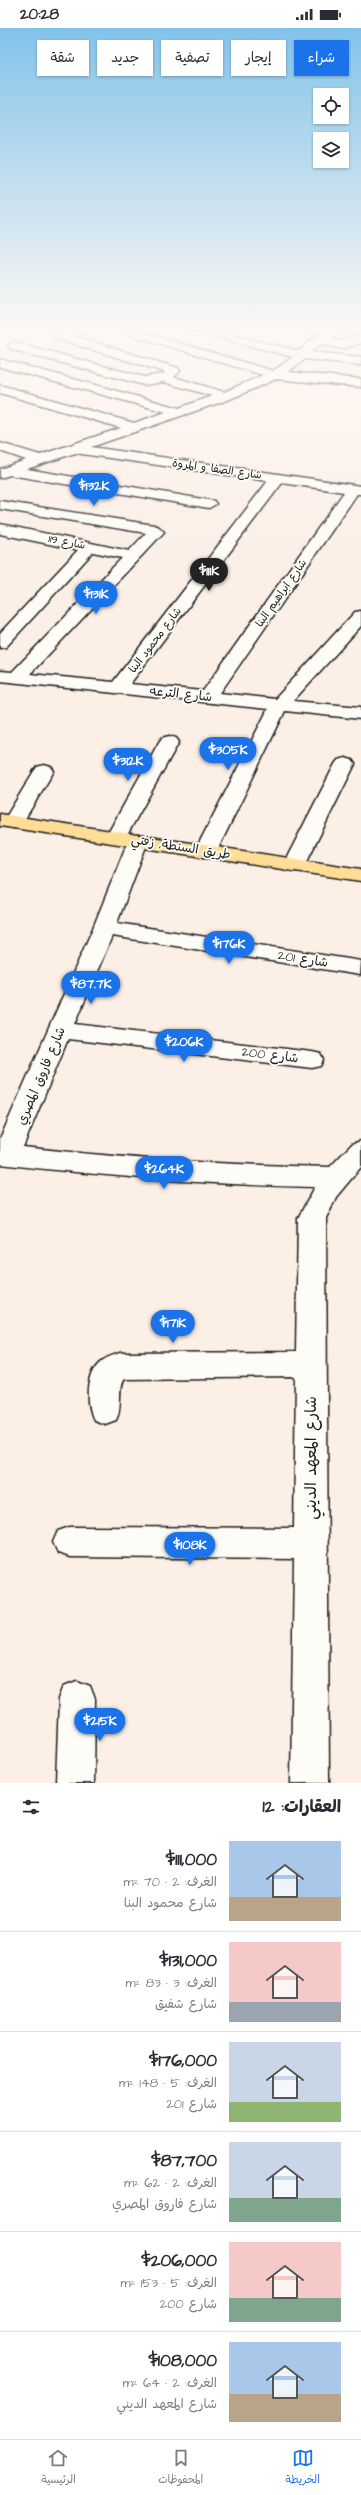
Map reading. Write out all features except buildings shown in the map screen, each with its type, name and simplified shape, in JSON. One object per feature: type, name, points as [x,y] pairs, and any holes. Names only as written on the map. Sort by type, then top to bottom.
[{"type":"main road","name":"طريق السنطة, زفتي","points":[[6,821],[361,875]]},
{"type":"street","points":[[67,408],[134,427]]},
{"type":"street","points":[[165,408],[180,412]]},
{"type":"street","points":[[5,473],[192,408]]},
{"type":"street","points":[[0,447],[40,460]]},
{"type":"street","name":"شارع الصفا و المروة","points":[[73,449],[357,489]]},
{"type":"street","points":[[5,473],[209,504]]},
{"type":"street","name":"شارع محمود البنا","points":[[118,688],[278,478]]},
{"type":"street","name":"شارع ابراهيم البنا","points":[[208,697],[357,489]]},
{"type":"street","points":[[0,505],[154,530],[155,533],[8,677]]},
{"type":"street","name":"شارع 119","points":[[0,529],[90,546],[133,556]]},
{"type":"street","points":[[0,643],[90,546]]},
{"type":"street","points":[[206,851],[279,705],[361,616]]},
{"type":"street","name":"شارع الترعه","points":[[8,677],[361,713]]},
{"type":"street","name":"شارع فاروق المصري","points":[[3,1154],[61,1030],[104,928],[127,839],[169,742]]},
{"type":"street","points":[[294,864],[346,764]]},
{"type":"street","points":[[6,821],[44,771]]},
{"type":"street","name":"شارع 201","points":[[104,928],[360,968]]},
{"type":"street","name":"شارع 200","points":[[61,1030],[312,1060]]},
{"type":"street","points":[[3,1154],[114,1167],[215,1174],[334,1177]]},
{"type":"street","name":"شارع المعهد الديني","points":[[310,1783],[312,1218],[320,1197],[334,1177],[360,1154]]},
{"type":"street","points":[[105,1411],[107,1376],[112,1370],[120,1366],[311,1364]]},
{"type":"street","points":[[70,1542],[311,1544]]},
{"type":"street","points":[[75,1783],[77,1699]]}]
